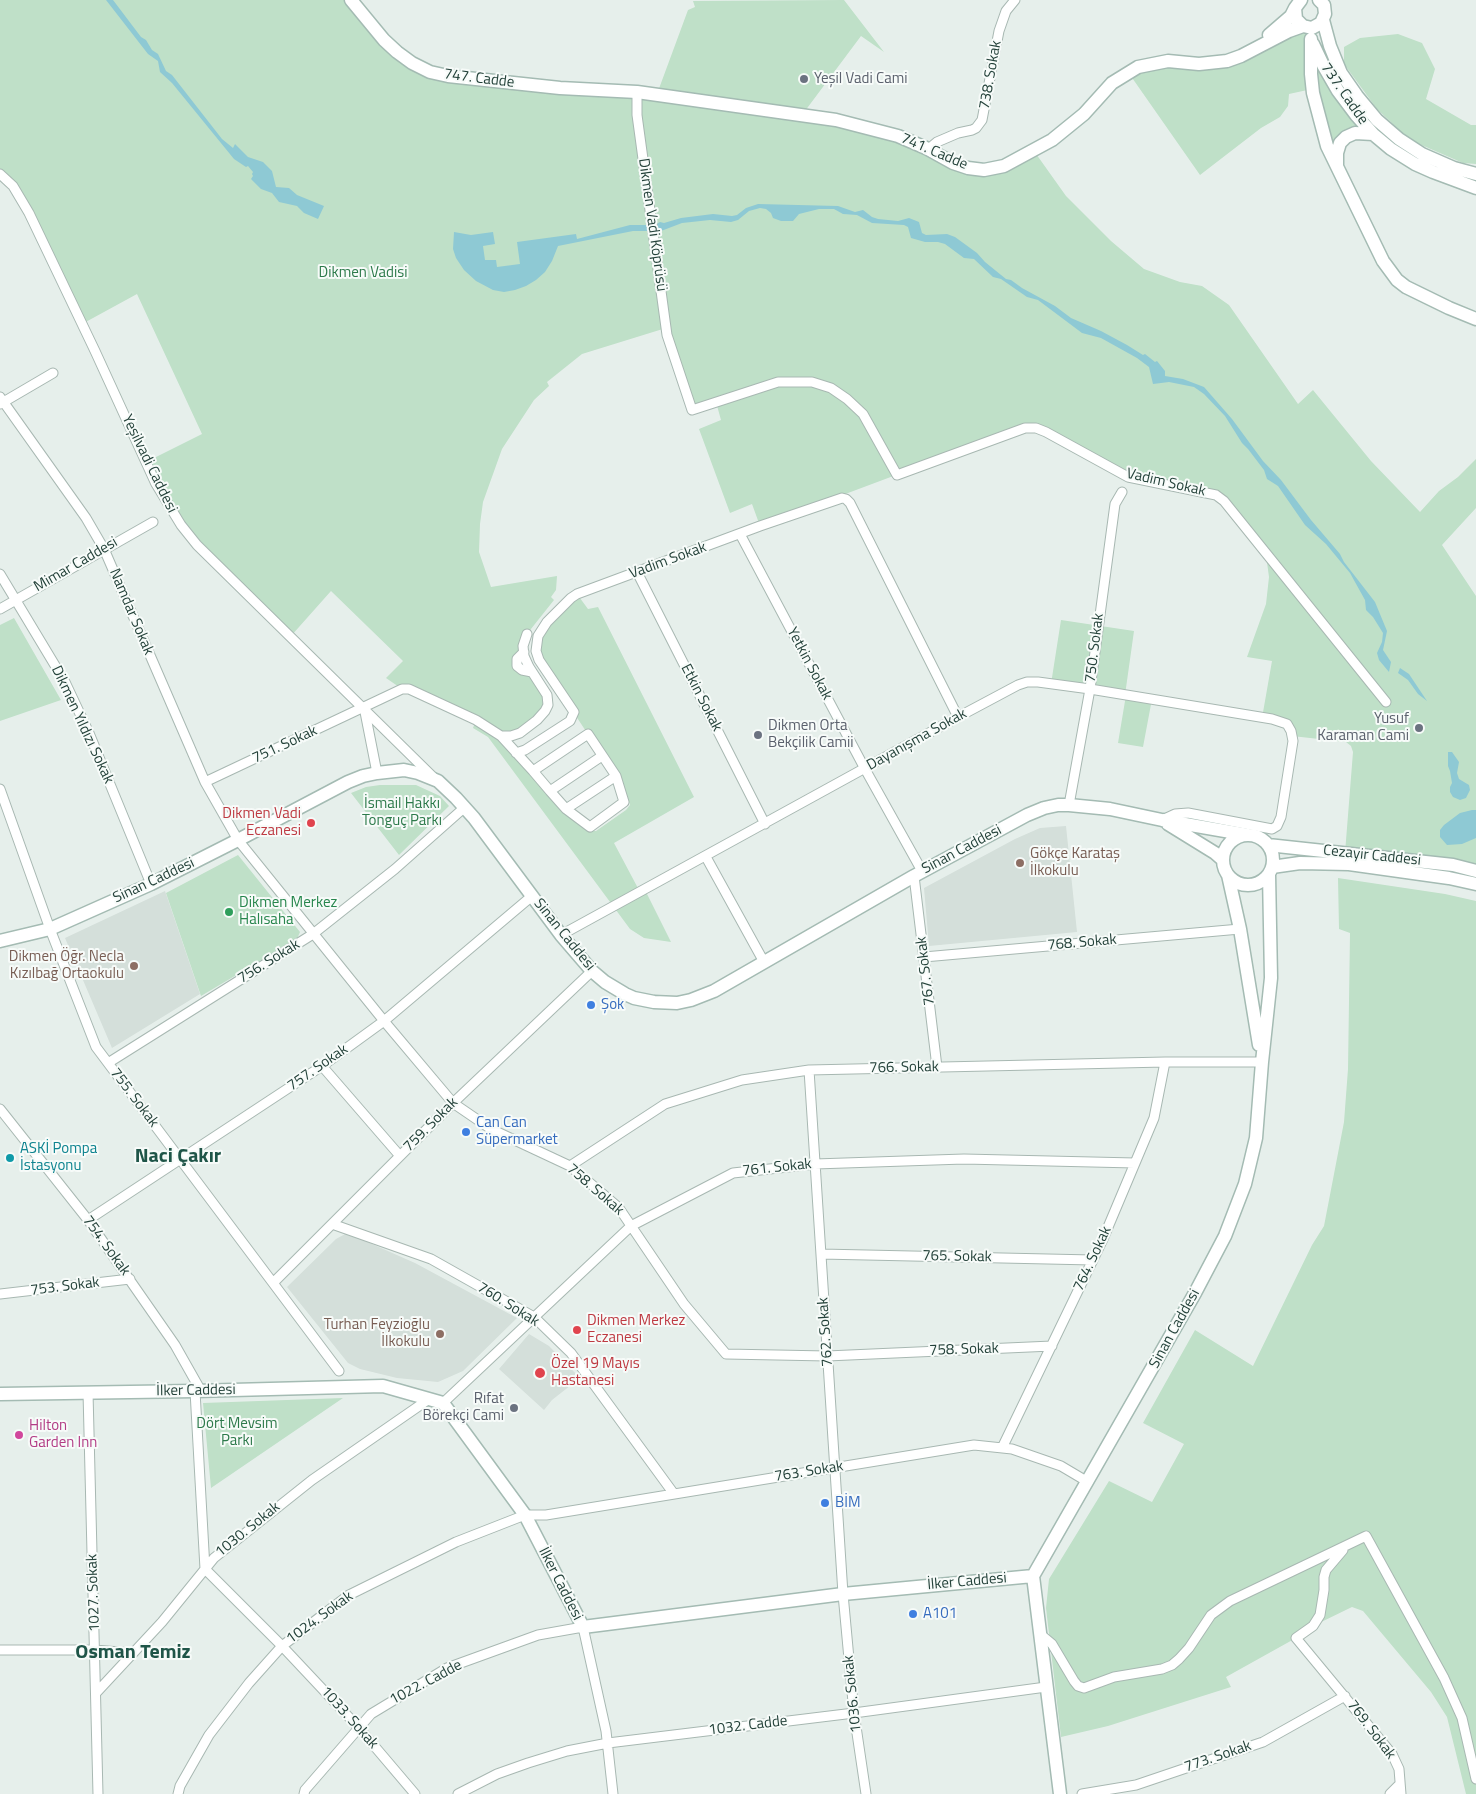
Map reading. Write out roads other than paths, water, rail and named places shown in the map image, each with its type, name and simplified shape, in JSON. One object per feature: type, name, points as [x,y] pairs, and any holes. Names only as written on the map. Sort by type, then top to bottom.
[{"type":"main road","name":"747. Cadde","points":[[351,0],[384,40],[397,52],[412,63],[430,72],[448,76],[560,88],[637,92]]},
{"type":"main road","name":"737. Cadde","points":[[1322,2],[1326,14],[1323,20],[1330,46],[1341,73],[1377,120],[1399,139],[1422,154],[1476,174]]},
{"type":"main road","name":"741. Cadde","points":[[1257,47],[1286,21],[1298,4]]},
{"type":"main road","name":"737. Cadde","points":[[1298,4],[1296,18],[1307,31],[1323,65],[1338,91],[1373,134],[1391,149],[1415,164],[1476,188]]},
{"type":"main road","points":[[1323,20],[1317,26],[1307,31],[1312,93],[1326,146],[1383,261],[1390,272],[1401,283],[1416,292],[1476,319]]},
{"type":"main road","name":"741. Cadde","points":[[637,92],[836,120],[898,136],[968,168],[984,170],[1004,166],[1034,151],[1070,127],[1112,83],[1138,67],[1168,61],[1214,64],[1241,56],[1257,47],[1307,31]]},
{"type":"main road","points":[[1336,168],[1340,143],[1346,137],[1355,133],[1373,134]]},
{"type":"main road","name":"Sinan Caddesi","points":[[0,940],[50,929],[151,884],[238,840],[333,788],[363,776],[404,770],[438,781],[465,807],[561,935],[592,971],[605,982],[634,998],[654,1002],[671,1003],[691,1000],[714,991],[918,874],[1044,808],[1069,805],[1110,809],[1248,835]]},
{"type":"main road","name":"Sinan Caddesi","points":[[1162,820],[1216,853],[1223,860]]},
{"type":"main road","points":[[1248,835],[1263,839],[1268,845],[1272,852],[1271,871],[1256,884],[1249,885],[1234,880],[1228,875],[1223,860],[1228,846],[1240,836],[1248,835]]},
{"type":"main road","name":"Cezayir Caddesi","points":[[1268,845],[1350,858],[1476,884]]},
{"type":"main road","name":"Cezayir Caddesi","points":[[1271,871],[1300,863],[1350,858],[1453,866],[1476,871]]},
{"type":"main road","name":"Sinan Caddesi","points":[[1033,1576],[1195,1293],[1225,1236],[1245,1184],[1256,1138],[1271,978],[1271,871]]},
{"type":"main road","name":"Sinan Caddesi","points":[[1228,875],[1240,929],[1262,1062]]},
{"type":"main road","name":"İlker Caddesi","points":[[0,1394],[383,1386],[443,1403],[525,1515],[583,1627],[843,1594],[1033,1576]]},
{"type":"main road","points":[[1033,1576],[1060,1794]]},
{"type":"street","name":"738. Sokak","points":[[931,152],[932,147],[937,142],[958,133],[972,130],[982,120],[1002,20],[1014,0]]},
{"type":"street","name":"Dikmen Vadi Köprüsü","points":[[637,92],[636,115],[667,335],[692,410],[778,382],[812,382],[822,385],[831,388],[847,399],[863,414],[896,475]]},
{"type":"street","name":"Yeşilvadi Caddesi","points":[[0,174],[13,186],[29,213],[156,484],[181,525],[197,545],[438,781]]},
{"type":"street","points":[[1,401],[53,374]]},
{"type":"street","name":"Namdar Sokak","points":[[1,401],[86,518],[104,549],[205,782],[238,840]]},
{"type":"street","name":"Vadim Sokak","points":[[896,475],[1025,428],[1036,428],[1128,477],[1216,495],[1224,501],[1386,702]]},
{"type":"street","name":"750. Sokak","points":[[1069,805],[1090,689],[1115,504],[1122,492]]},
{"type":"street","name":"Vadim Sokak","points":[[516,753],[525,750],[570,721],[574,712],[539,660],[536,651],[538,636],[548,622],[571,598],[577,594],[842,498],[850,503],[958,717]]},
{"type":"street","name":"Mimar Caddesi","points":[[0,609],[153,522]]},
{"type":"street","name":"Yetkin Sokak","points":[[740,534],[865,769],[918,874]]},
{"type":"street","name":"Etkin Sokak","points":[[637,572],[766,824]]},
{"type":"street","name":"Dikmen Yıldızı Sokak","points":[[0,574],[65,682],[89,734],[151,884]]},
{"type":"street","points":[[501,736],[511,736],[520,733],[545,712],[548,705],[547,695],[532,672],[522,670],[517,666],[517,659],[524,652],[527,634]]},
{"type":"street","name":"Dayanışma Sokak","points":[[561,935],[958,717],[1027,682],[1090,689],[1272,719],[1287,724],[1293,741],[1281,817],[1277,826],[1272,829],[1188,813],[1174,814],[1162,820]]},
{"type":"street","name":"751. Sokak","points":[[205,782],[402,690],[409,690],[476,720],[501,736],[566,809],[590,827],[624,802],[616,776]]},
{"type":"street","points":[[364,707],[377,773]]},
{"type":"street","points":[[533,772],[588,734],[616,776],[566,809]]},
{"type":"street","points":[[550,791],[602,756]]},
{"type":"street","name":"755. Sokak","points":[[0,789],[50,929],[96,1048],[339,1371]]},
{"type":"street","name":"756. Sokak","points":[[108,1063],[313,934],[395,869],[465,807]]},
{"type":"street","name":"758. Sokak","points":[[238,840],[384,1021],[453,1102],[491,1129],[570,1166],[619,1208],[684,1304],[726,1354],[827,1356],[1052,1346]]},
{"type":"street","points":[[706,857],[764,962]]},
{"type":"street","name":"767. Sokak","points":[[918,874],[924,957],[937,1067]]},
{"type":"street","name":"757. Sokak","points":[[88,1220],[322,1066],[384,1021],[532,896]]},
{"type":"street","name":"768. Sokak","points":[[924,957],[1240,929]]},
{"type":"street","name":"759. Sokak","points":[[273,1283],[453,1102],[592,971]]},
{"type":"street","name":"766. Sokak","points":[[570,1166],[665,1104],[742,1080],[809,1070],[1165,1062],[1262,1062]]},
{"type":"street","name":"764. Sokak","points":[[1002,1448],[1093,1260],[1135,1163],[1154,1118],[1165,1062]]},
{"type":"street","points":[[322,1066],[400,1156]]},
{"type":"street","name":"762. Sokak","points":[[809,1070],[843,1594]]},
{"type":"street","name":"754. Sokak","points":[[0,1109],[88,1220],[175,1345],[198,1391]]},
{"type":"street","name":"761. Sokak","points":[[443,1403],[631,1226],[733,1173],[815,1164],[964,1160],[1135,1163]]},
{"type":"street","name":"760. Sokak","points":[[332,1224],[431,1259],[534,1318],[571,1353],[674,1494]]},
{"type":"street","name":"765. Sokak","points":[[821,1254],[1093,1260]]},
{"type":"street","name":"753. Sokak","points":[[0,1294],[130,1280]]},
{"type":"street","points":[[198,1391],[205,1569]]},
{"type":"street","name":"1027. Sokak","points":[[88,1392],[98,1794]]},
{"type":"street","name":"1030. Sokak","points":[[96,1693],[162,1622],[214,1558],[312,1480],[429,1399]]},
{"type":"street","name":"763. Sokak","points":[[525,1515],[546,1515],[974,1445],[1012,1449],[1061,1466],[1088,1482]]},
{"type":"street","name":"1024. Sokak","points":[[178,1794],[180,1786],[210,1735],[249,1683],[281,1645],[350,1594],[456,1542],[525,1515]]},
{"type":"street","points":[[1040,1634],[1052,1644],[1078,1686],[1084,1688],[1114,1676],[1162,1669],[1172,1665],[1179,1659],[1212,1615],[1230,1600],[1366,1536],[1444,1678],[1462,1718],[1476,1779]]},
{"type":"street","name":"769. Sokak","points":[[1351,1543],[1338,1554],[1326,1570],[1320,1615],[1314,1626],[1296,1638],[1392,1754],[1398,1768],[1400,1789]]},
{"type":"street","name":"1033. Sokak","points":[[205,1569],[281,1645],[359,1728],[414,1794]]},
{"type":"street","name":"1036. Sokak","points":[[843,1594],[854,1713],[866,1794]]},
{"type":"street","points":[[583,1627],[606,1731],[613,1794]]},
{"type":"street","name":"1022. Cadde","points":[[304,1794],[305,1790],[371,1714],[447,1668],[538,1635],[583,1627]]},
{"type":"street","points":[[0,1650],[95,1650],[132,1654]]},
{"type":"street","name":"1032. Cadde","points":[[458,1794],[497,1774],[528,1763],[567,1751],[608,1743],[1046,1687]]},
{"type":"street","name":"773. Sokak","points":[[1082,1794],[1136,1785],[1263,1742],[1345,1696]]},
{"type":"street","points":[[1390,1794],[1400,1789]]},
{"type":"water","points":[[106,0],[113,0],[141,37],[158,54],[166,71],[172,75],[222,139],[233,148],[235,144],[248,157],[263,162],[272,171],[276,187],[289,188],[297,195],[324,206],[318,219],[304,213],[297,206],[279,202],[272,193],[261,189],[251,179],[253,172],[248,166],[246,167],[234,159],[172,83],[160,72],[158,61],[148,54]]},
{"type":"water","points":[[758,204],[838,206],[855,212],[863,210],[878,219],[898,221],[909,218],[919,222],[922,233],[926,235],[947,234],[955,237],[977,253],[1006,279],[1011,280],[1055,306],[1071,318],[1101,331],[1143,355],[1145,354],[1155,362],[1157,361],[1165,371],[1165,376],[1183,379],[1204,387],[1232,419],[1263,461],[1281,480],[1340,554],[1375,602],[1387,631],[1383,650],[1391,662],[1389,672],[1379,660],[1377,653],[1382,642],[1383,633],[1366,610],[1365,600],[1350,573],[1326,544],[1305,525],[1278,486],[1267,479],[1264,470],[1242,443],[1225,416],[1204,394],[1194,387],[1169,382],[1153,384],[1149,367],[1137,358],[1101,338],[1082,333],[1038,300],[1027,297],[1001,279],[993,277],[974,259],[964,258],[945,244],[925,242],[911,238],[908,227],[904,225],[872,223],[857,215],[843,214],[834,209],[819,209],[799,214],[793,221],[781,221],[773,218],[766,209],[760,208],[749,211],[738,220],[731,222],[710,220],[682,223],[661,231],[633,231],[558,246],[545,272],[536,280],[526,286],[504,292],[493,290],[476,281],[464,270],[456,258],[453,249],[454,232],[471,235],[493,232],[495,244],[483,246],[485,260],[496,260],[497,267],[520,264],[517,242],[576,234],[577,239],[630,225],[655,225],[660,222],[664,223],[681,218],[713,214],[732,216]]},
{"type":"water","points":[[1400,668],[1409,674],[1427,701],[1418,694],[1408,680],[1398,673]]},
{"type":"water","points":[[1448,752],[1452,752],[1459,762],[1457,773],[1459,779],[1469,785],[1470,790],[1466,798],[1460,800],[1453,797],[1450,792],[1452,783],[1448,766]]},
{"type":"water","points":[[1476,810],[1476,838],[1462,844],[1447,845],[1440,837],[1440,830],[1460,813]]},
{"type":"place","name":"Yeşil Vadi Cami","points":[[804,79]]},
{"type":"place","name":"Yusuf Karaman Cami","points":[[1419,728]]},
{"type":"place","name":"Dikmen Orta Bekçilik Camii","points":[[758,735]]},
{"type":"place","name":"Dikmen Vadi Eczanesi","points":[[311,823]]},
{"type":"place","name":"Gökçe Karataş İlkokulu","points":[[1020,863]]},
{"type":"place","name":"Dikmen Merkez Halısaha","points":[[229,912]]},
{"type":"place","name":"Dikmen Öğr. Necla Kızılbağ Ortaokulu","points":[[134,966]]},
{"type":"place","name":"Şok","points":[[591,1005]]},
{"type":"place","name":"Can Can Süpermarket","points":[[466,1132]]},
{"type":"place","name":"ASKİ Pompa İstasyonu","points":[[10,1158]]},
{"type":"place","name":"Dikmen Merkez Eczanesi","points":[[577,1330]]},
{"type":"place","name":"Turhan Feyzioğlu İlkokulu","points":[[440,1334]]},
{"type":"place","name":"Özel 19 Mayıs Hastanesi","points":[[540,1373]]},
{"type":"place","name":"Rıfat Börekçi Cami","points":[[514,1408]]},
{"type":"place","name":"Hilton Garden Inn","points":[[19,1435]]},
{"type":"place","name":"BİM","points":[[825,1503]]},
{"type":"place","name":"A101","points":[[913,1614]]},
{"type":"district","name":"Naci Çakır","points":[[178,1157]]},
{"type":"district","name":"Osman Temiz","points":[[133,1653]]},
{"type":"park label","name":"Dikmen Vadisi","points":[[363,273]]},
{"type":"park label","name":"İsmail Hakkı Tonguç Parkı","points":[[402,812]]},
{"type":"park label","name":"Dört Mevsim Parkı","points":[[237,1432]]}]
